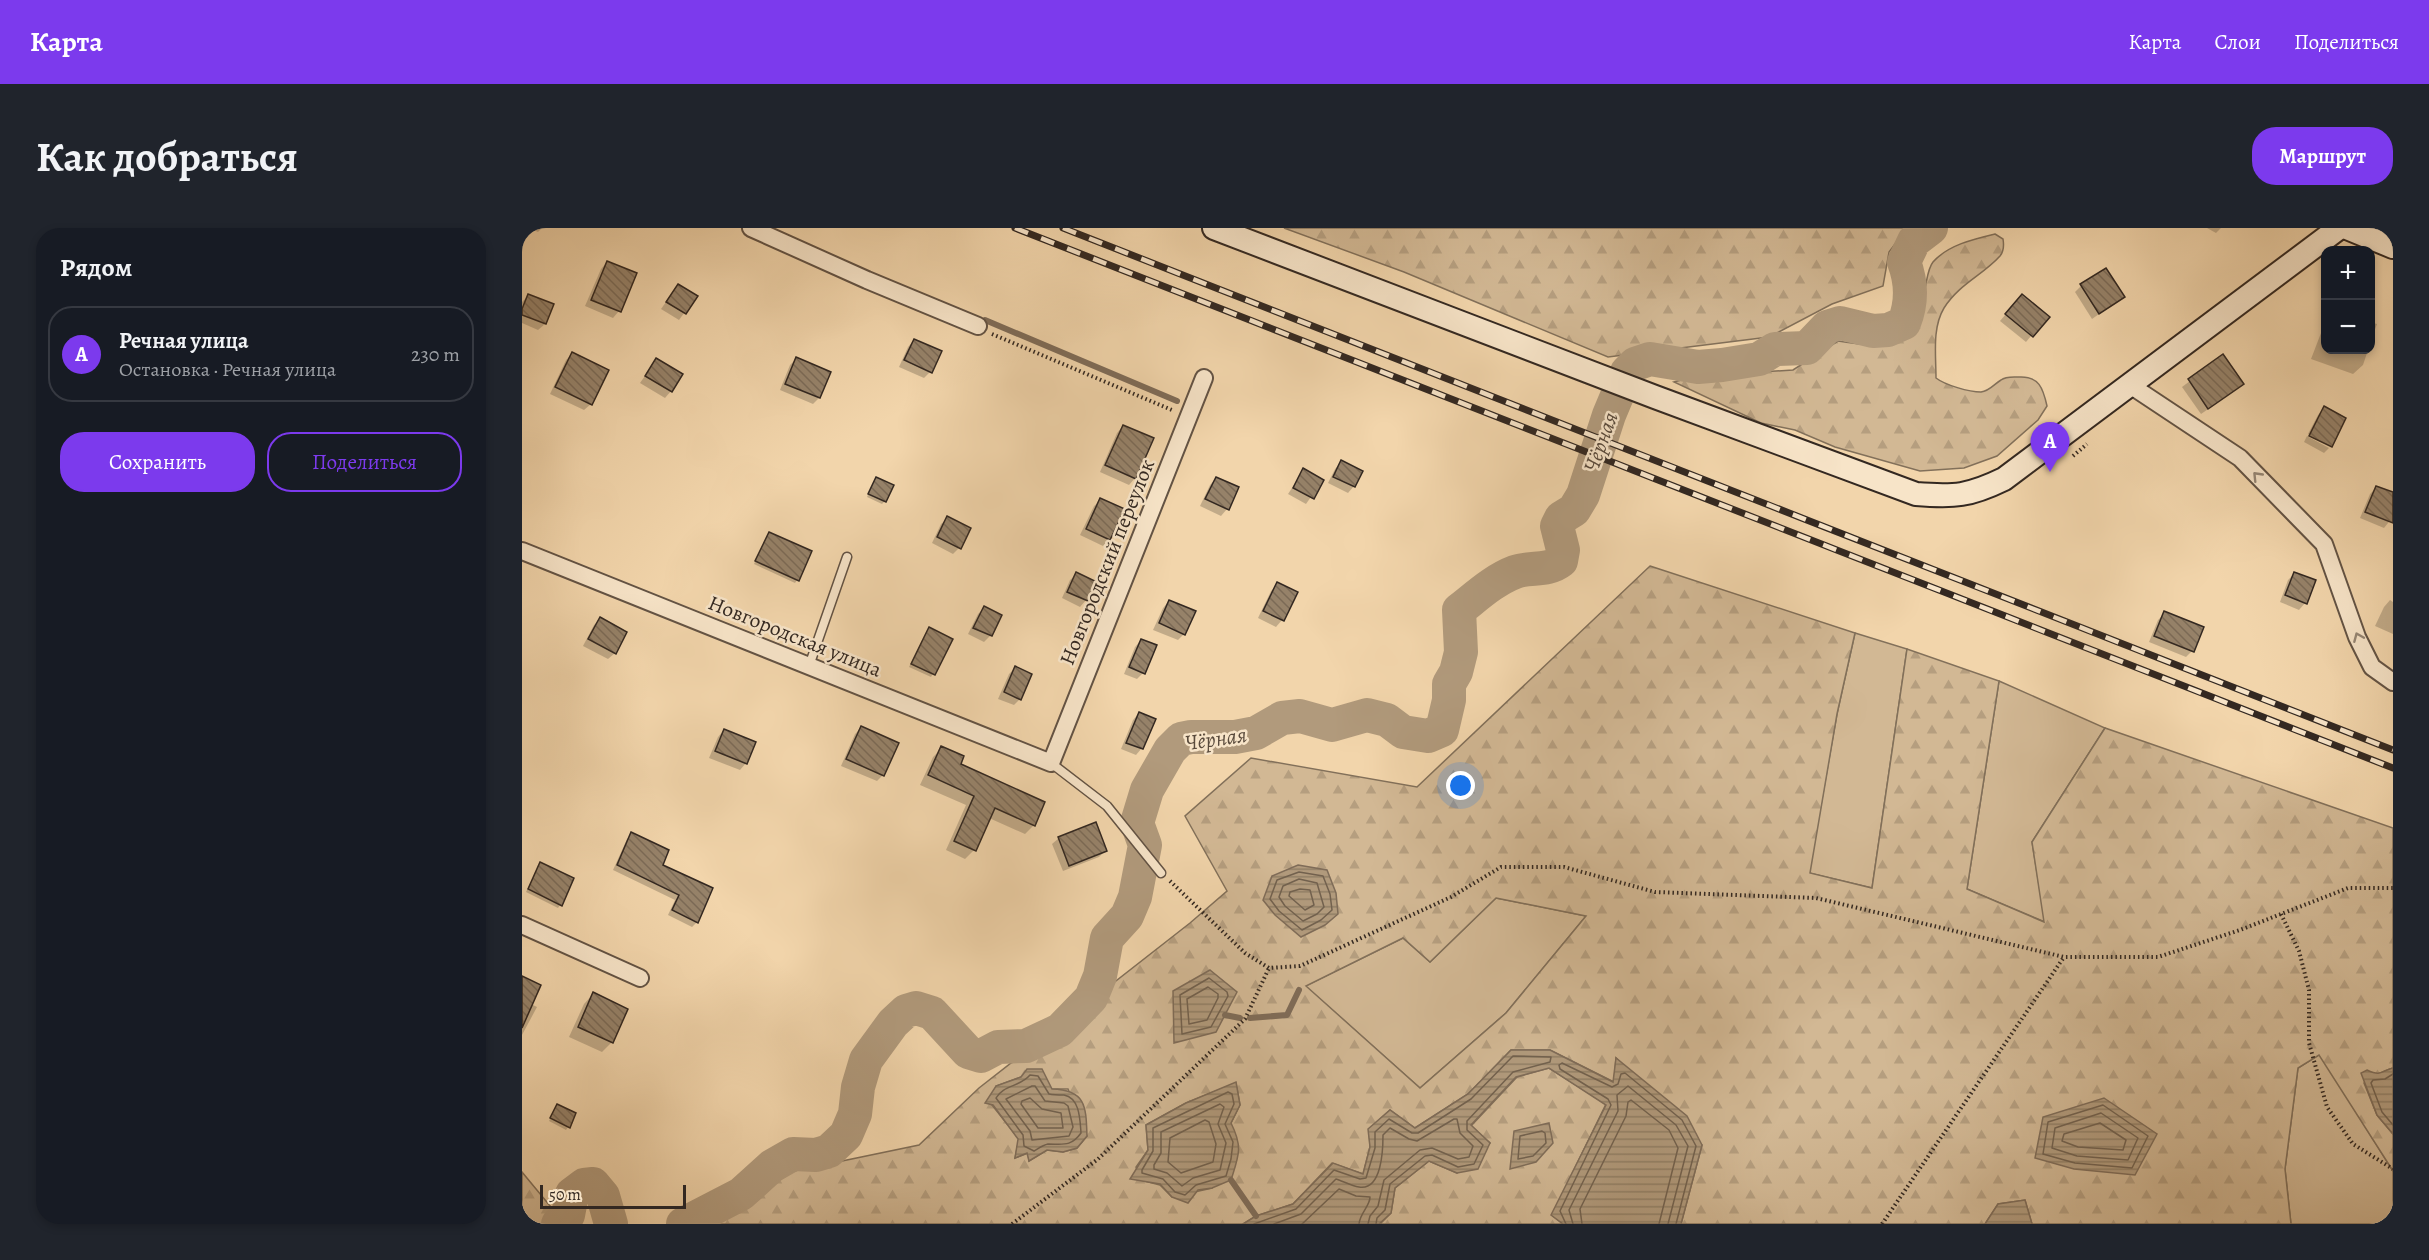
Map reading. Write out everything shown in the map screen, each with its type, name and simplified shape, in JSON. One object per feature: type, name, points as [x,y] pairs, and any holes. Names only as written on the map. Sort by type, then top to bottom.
[{"type":"street","points":[[751,228],[978,331]]},
{"type":"street","points":[[1214,228],[1655,398],[1916,494],[1945,496],[1976,493],[2004,479],[2339,228]]},
{"type":"street","points":[[2347,228],[2393,247]]},
{"type":"street","name":"Новгородский переулок","points":[[1051,763],[1204,378]]},
{"type":"street","points":[[2130,385],[2240,458],[2324,544],[2357,637],[2372,667],[2393,682]]},
{"type":"street","name":"Новгородская улица","points":[[522,551],[1051,763]]},
{"type":"street","points":[[522,925],[640,978]]},
{"type":"lane","points":[[809,666],[848,557]]},
{"type":"lane","points":[[1051,763],[1107,807],[1161,873]]},
{"type":"path","points":[[978,331],[984,331],[1172,409],[1182,434]]},
{"type":"path","points":[[1161,873],[1245,953],[1269,968],[1300,966],[1451,897],[1501,867],[1564,867],[1655,892],[1816,898],[2064,957],[2158,957],[2240,930],[2348,888],[2393,888]]},
{"type":"path","points":[[2281,914],[2299,951],[2309,990],[2309,1043],[2326,1107],[2353,1143],[2393,1169]]},
{"type":"path","points":[[1882,1224],[2064,957]]},
{"type":"path","points":[[1012,1224],[1098,1159],[1245,1019],[1269,968]]},
{"type":"green space","points":[[1284,228],[1907,228],[1889,252],[1883,286],[1832,304],[1769,337],[1608,357],[1404,272]]},
{"type":"green space","points":[[1995,234],[2003,239],[2001,254],[1957,292],[1944,308],[1936,333],[1935,351],[1936,378],[1951,386],[1981,392],[2005,378],[2026,377],[2036,381],[2042,389],[2047,406],[2038,420],[1997,456],[1964,468],[1920,471],[1835,447],[1795,430],[1761,423],[1674,382],[1695,376],[1793,370],[1838,341],[1876,346],[1899,342],[1913,325],[1933,262],[1954,247]]},
{"type":"green space","points":[[1650,566],[1855,633],[1837,714],[1810,873],[1872,888],[1907,649],[1999,681],[1967,889],[2044,922],[2032,842],[2105,728],[2393,828],[2393,1068],[2364,1083],[2377,1115],[2393,1134],[2393,1171],[2319,1055],[2298,1068],[2285,1169],[2291,1224],[2032,1224],[2025,1200],[1998,1204],[1985,1224],[1681,1224],[1702,1145],[1616,1058],[1614,1082],[1550,1050],[1511,1050],[1468,1094],[1415,1128],[1390,1110],[1369,1129],[1370,1147],[1363,1174],[1332,1163],[1293,1204],[1256,1216],[1243,1224],[707,1224],[794,1171],[919,1145],[979,1088],[1190,923],[1227,891],[1185,816],[1251,758],[1417,787]],"holes":[[[1496,898],[1586,916],[1506,1013],[1420,1088],[1306,986],[1403,938],[1430,962]],[[1021,1077],[1052,1089],[1068,1089],[1087,1136],[1077,1148],[1063,1152],[1047,1150],[1029,1161],[1028,1153],[1015,1158],[1019,1139],[992,1105],[996,1086]],[[1236,1083],[1240,1105],[1231,1123],[1212,1188],[1172,1197],[1160,1185],[1141,1180],[1136,1167],[1148,1150],[1146,1125],[1186,1103]]]},
{"type":"green space","points":[[1855,633],[1907,649],[1872,888],[1809,873],[1837,714]]},
{"type":"green space","points":[[1999,681],[2105,728],[2032,842],[2045,922],[1967,889]]},
{"type":"green space","points":[[1496,898],[1586,916],[1506,1013],[1420,1088],[1305,986],[1403,938],[1430,962]]},
{"type":"green space","points":[[2320,1054],[2393,1171],[2393,1224],[2291,1224],[2285,1169],[2298,1068]]},
{"type":"green space","points":[[1549,1068],[1606,1104],[1552,1215],[1563,1224],[1380,1224],[1391,1213],[1395,1188],[1429,1161],[1457,1173],[1490,1143],[1471,1126],[1517,1077]]},
{"type":"green space","points":[[522,1172],[565,1224],[522,1224]]},
{"type":"water","points":[[1298,865],[1327,870],[1336,893],[1338,914],[1325,925],[1301,937],[1275,915],[1263,900],[1272,876]]},
{"type":"water","points":[[1210,970],[1237,992],[1216,1032],[1174,1043],[1173,991]]},
{"type":"water","points":[[1511,1050],[1550,1050],[1613,1082],[1616,1058],[1687,1116],[1702,1145],[1681,1224],[1563,1224],[1551,1215],[1606,1105],[1549,1068],[1516,1077],[1471,1125],[1490,1143],[1478,1169],[1457,1173],[1429,1161],[1395,1188],[1391,1213],[1379,1224],[1243,1224],[1256,1216],[1293,1204],[1333,1163],[1363,1174],[1370,1147],[1368,1129],[1390,1110],[1415,1128],[1468,1094]]},
{"type":"water","points":[[2393,1068],[2393,1134],[2377,1115],[2361,1073],[2367,1070],[2379,1073]]},
{"type":"water","points":[[1027,1069],[1042,1069],[1052,1089],[1072,1093],[1082,1102],[1086,1116],[1087,1136],[1077,1148],[1063,1152],[1047,1150],[1029,1161],[1027,1153],[1015,1158],[1018,1139],[993,1105],[985,1103],[996,1086],[1021,1077]]},
{"type":"water","points":[[1236,1082],[1240,1105],[1231,1123],[1237,1139],[1238,1151],[1231,1180],[1212,1188],[1198,1190],[1188,1203],[1172,1197],[1160,1184],[1130,1179],[1148,1150],[1146,1125],[1186,1103]]},
{"type":"water","points":[[2104,1098],[2157,1134],[2135,1175],[2074,1169],[2035,1158],[2043,1117]]},
{"type":"water","points":[[1549,1123],[1553,1143],[1536,1162],[1510,1169],[1514,1131]]},
{"type":"water","points":[[2025,1200],[2032,1224],[1985,1224],[1998,1204]]},
{"type":"building","points":[[607,261],[637,273],[621,312],[591,300]]},
{"type":"building","points":[[2106,268],[2125,297],[2099,314],[2080,284]]},
{"type":"building","points":[[678,284],[698,296],[686,314],[666,302]]},
{"type":"building","points":[[528,294],[554,304],[546,324],[522,315]]},
{"type":"building","points":[[2022,294],[2050,317],[2033,337],[2005,314]]},
{"type":"building","points":[[914,339],[942,351],[932,373],[904,360]]},
{"type":"building","points":[[572,352],[609,370],[592,405],[555,387]]},
{"type":"building","points":[[2223,354],[2244,384],[2208,409],[2188,379]]},
{"type":"building","points":[[796,357],[831,372],[820,398],[785,384]]},
{"type":"building","points":[[656,358],[683,374],[672,392],[645,376]]},
{"type":"building","points":[[2324,406],[2346,418],[2332,447],[2309,436]]},
{"type":"building","points":[[1123,425],[1154,438],[1136,479],[1105,465]]},
{"type":"building","points":[[1341,460],[1363,471],[1355,487],[1333,477]]},
{"type":"building","points":[[1303,468],[1324,480],[1314,499],[1293,488]]},
{"type":"building","points":[[876,477],[894,485],[886,502],[868,494]]},
{"type":"building","points":[[1216,477],[1239,487],[1229,510],[1205,499]]},
{"type":"building","points":[[2376,486],[2393,492],[2393,523],[2365,512]]},
{"type":"building","points":[[1100,498],[1125,509],[1110,540],[1086,529]]},
{"type":"building","points":[[947,516],[971,528],[961,549],[937,537]]},
{"type":"building","points":[[769,532],[812,551],[799,581],[755,561]]},
{"type":"building","points":[[1076,572],[1097,582],[1088,601],[1067,592]]},
{"type":"building","points":[[2294,572],[2316,580],[2307,604],[2285,595]]},
{"type":"building","points":[[1277,582],[1298,592],[1284,621],[1263,611]]},
{"type":"building","points":[[1169,600],[1196,611],[1185,635],[1159,623]]},
{"type":"building","points":[[984,606],[1002,615],[992,636],[973,628]]},
{"type":"building","points":[[2164,611],[2204,627],[2194,652],[2154,636]]},
{"type":"building","points":[[600,617],[627,632],[616,654],[588,639]]},
{"type":"building","points":[[929,627],[953,639],[935,675],[911,664]]},
{"type":"building","points":[[1141,639],[1157,645],[1145,674],[1129,667]]},
{"type":"building","points":[[1015,666],[1032,674],[1021,700],[1004,692]]},
{"type":"building","points":[[1139,712],[1156,719],[1143,749],[1126,743]]},
{"type":"building","points":[[861,726],[899,743],[884,776],[846,759]]},
{"type":"building","points":[[724,729],[756,742],[747,764],[715,751]]},
{"type":"building","points":[[941,746],[964,756],[961,764],[1045,802],[1035,826],[995,808],[976,851],[954,841],[974,796],[928,775]]},
{"type":"building","points":[[1096,822],[1107,851],[1069,866],[1058,837]]},
{"type":"building","points":[[631,832],[669,850],[663,865],[713,888],[698,923],[672,910],[679,895],[617,865]]},
{"type":"building","points":[[540,862],[574,878],[562,906],[528,889]]},
{"type":"building","points":[[522,976],[541,985],[522,1028]]},
{"type":"building","points":[[593,992],[628,1009],[613,1043],[578,1027]]},
{"type":"building","points":[[557,1104],[576,1113],[570,1128],[550,1118]]},
{"type":"waterway","name":"Чёрная","points":[[683,1224],[741,1194],[772,1166],[793,1154],[816,1155],[829,1151],[846,1135],[855,1114],[858,1087],[866,1060],[893,1023],[906,1011],[916,1008],[932,1013],[968,1052],[981,1056],[998,1047],[1026,1046],[1060,1030],[1091,998],[1100,976],[1107,938],[1127,916],[1135,897],[1145,845],[1137,823],[1147,790],[1170,750],[1181,739],[1235,737],[1256,733],[1282,718],[1300,716],[1332,725],[1367,715],[1387,720],[1403,732],[1428,736],[1442,730],[1449,700],[1449,684],[1456,672],[1461,652],[1459,610],[1507,575],[1521,570],[1550,567],[1561,561],[1563,550],[1557,526],[1561,518],[1574,510],[1583,495],[1609,415],[1627,372],[1635,364],[1650,359],[1698,367],[1759,359],[1775,349],[1807,348],[1827,327],[1840,323],[1873,331],[1888,330],[1904,323],[1910,293],[1904,262],[1914,241],[1931,228]]},
{"type":"waterway","points":[[985,320],[1177,401]]},
{"type":"waterway","points":[[1250,1018],[1287,1015],[1299,990]]},
{"type":"waterway","points":[[1225,1015],[1240,1018]]},
{"type":"waterway","points":[[1231,1180],[1256,1216]]},
{"type":"waterway","name":"Чёрная","points":[[558,1224],[568,1215],[572,1194],[584,1185],[593,1184],[603,1196],[611,1224]]},
{"type":"railway","points":[[1015,228],[2393,768]]},
{"type":"railway","points":[[1063,228],[2393,750]]},
{"type":"place","name":"Речная улица","points":[[2050,472]]}]
